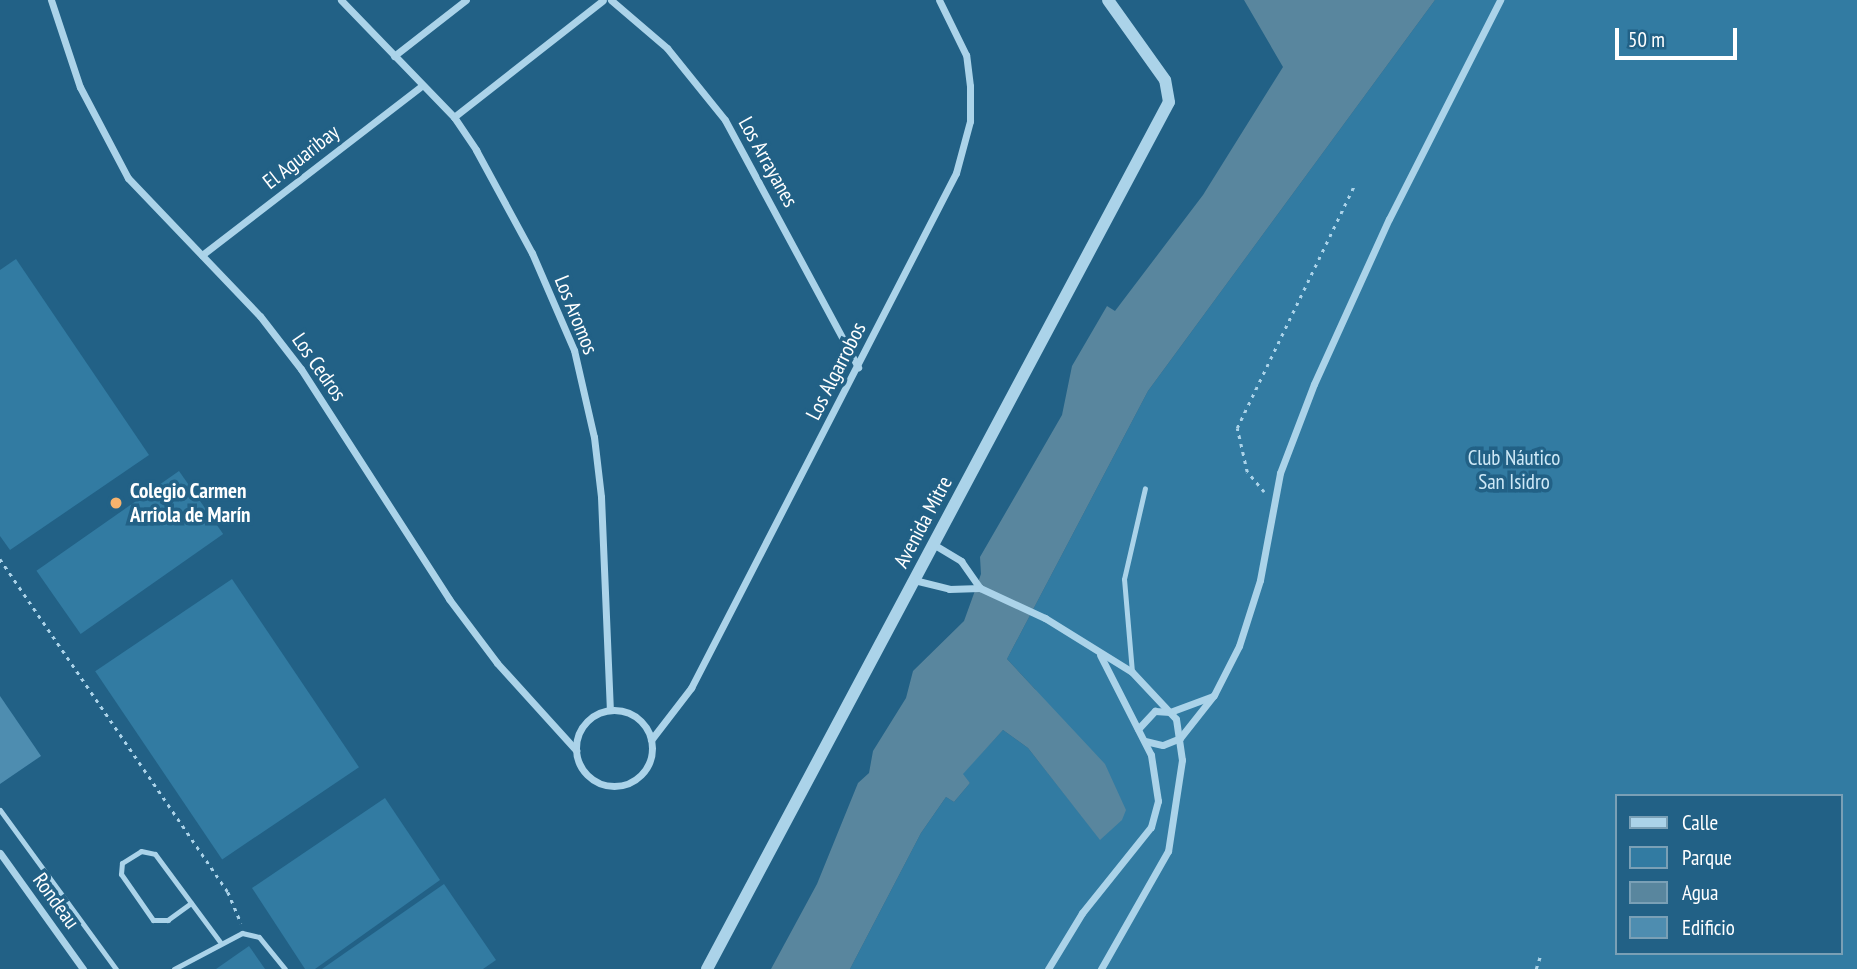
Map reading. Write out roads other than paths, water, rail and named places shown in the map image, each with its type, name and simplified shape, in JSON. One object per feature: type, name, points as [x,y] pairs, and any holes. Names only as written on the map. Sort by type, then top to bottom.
[{"type":"street","name":"Los Cedros","points":[[51,0],[105,141],[128,178],[202,255],[301,369],[496,663],[576,750],[594,780],[618,785],[648,765],[651,740]]},
{"type":"street","name":"Los Aromos","points":[[341,0],[421,87],[454,117],[532,253],[584,387],[601,497],[610,710]]},
{"type":"street","points":[[394,56],[466,0]]},
{"type":"street","points":[[454,117],[603,0]]},
{"type":"street","name":"Los Arrayanes","points":[[611,0],[667,48],[725,120],[858,367]]},
{"type":"street","name":"Los Algarrobos","points":[[651,740],[691,688],[858,367],[965,149],[970,121],[966,55],[939,0]]},
{"type":"street","name":"Avenida Mitre","points":[[707,969],[1170,92],[1108,0]]},
{"type":"street","points":[[1145,741],[1163,745],[1180,738],[1213,695],[1239,646],[1260,580],[1275,501],[1314,384],[1389,219],[1500,0]]},
{"type":"street","name":"El Aguaribay","points":[[202,255],[421,87]]},
{"type":"street","points":[[933,544],[961,561],[983,589]]},
{"type":"street","points":[[914,580],[949,589],[983,589],[1045,618],[1100,655],[1132,672],[1170,712],[1180,738],[1178,812],[1168,850],[1101,969]]},
{"type":"street","points":[[1048,969],[1082,913],[1151,827],[1158,787],[1145,741],[1100,655]]},
{"type":"street","points":[[1138,729],[1155,711],[1170,712],[1213,695]]},
{"type":"street","points":[[576,750],[581,727],[610,710],[640,721],[651,740]]},
{"type":"street","name":"Rondeau","points":[[0,852],[83,969]]},
{"type":"lane","points":[[1132,672],[1124,579],[1145,488]]},
{"type":"lane","points":[[0,810],[116,969]]},
{"type":"lane","points":[[191,903],[168,920],[152,920],[121,874],[122,863],[141,851],[155,854],[191,903],[219,942]]},
{"type":"lane","points":[[174,969],[219,942],[242,933],[259,937],[285,969]]},
{"type":"water","points":[[1244,0],[1435,0],[1148,391],[1007,659],[1105,764],[1126,810],[1122,820],[1100,840],[1028,748],[1003,730],[963,774],[970,783],[954,802],[946,797],[921,833],[850,969],[771,969],[817,884],[858,783],[869,773],[873,751],[906,698],[913,671],[964,621],[981,574],[980,557],[1062,415],[1072,366],[1107,306],[1115,311],[1203,195],[1283,67]]},
{"type":"place","name":"Colegio Carmen Arriola de Marín","points":[[116,503]]},
{"type":"park label","name":"Club Náutico San Isidro","points":[[1514,470]]}]
